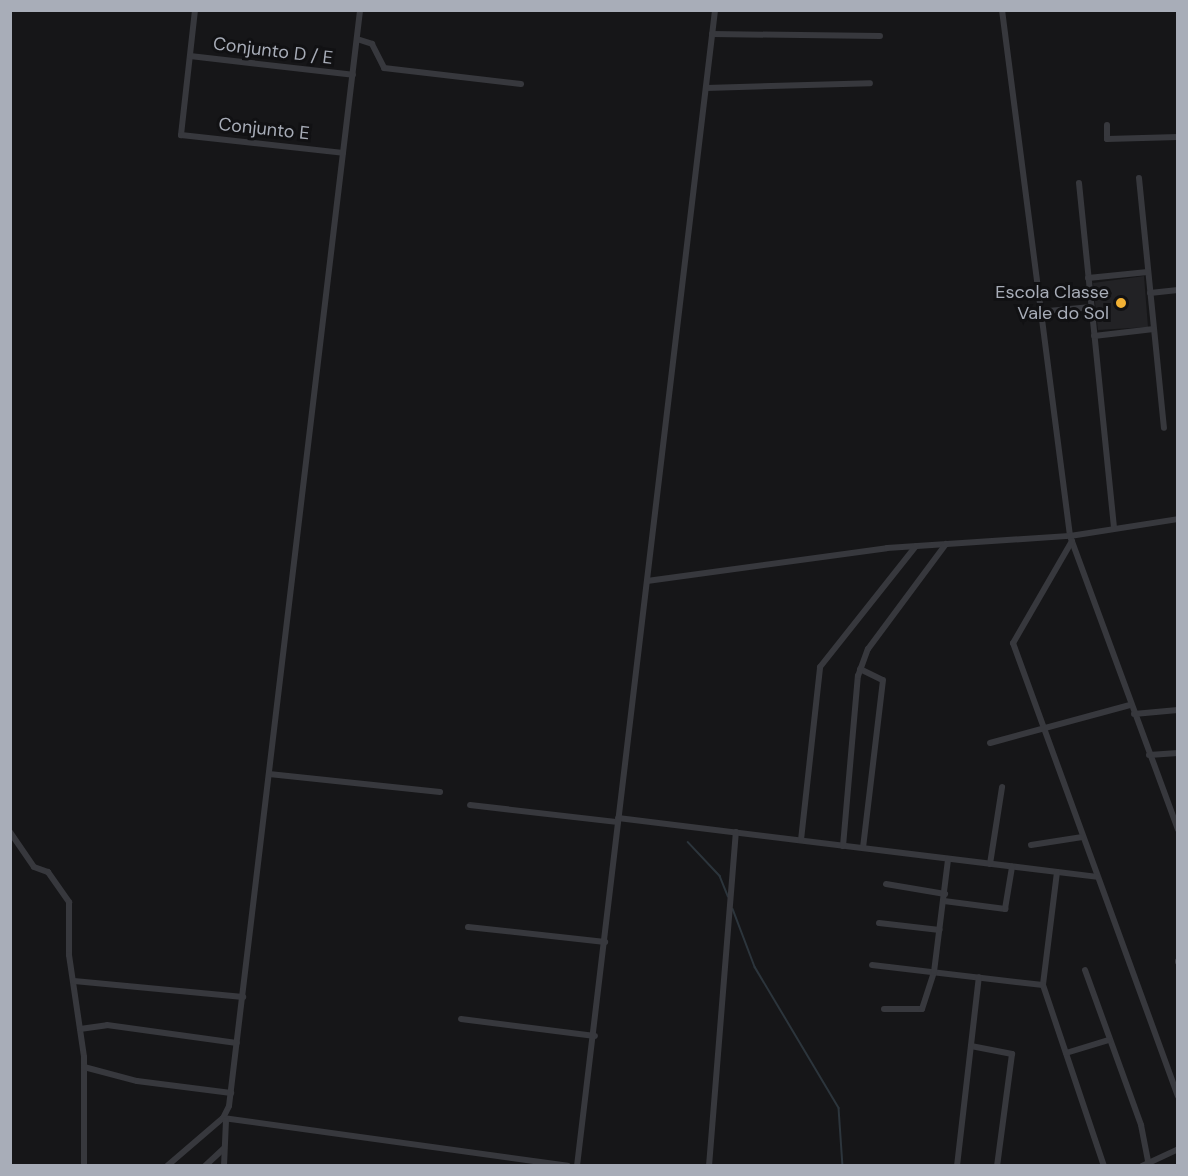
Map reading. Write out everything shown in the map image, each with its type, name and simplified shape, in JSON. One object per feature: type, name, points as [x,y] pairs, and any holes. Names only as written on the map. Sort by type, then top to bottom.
[{"type":"street","points":[[190,56],[195,10]]},
{"type":"street","points":[[224,1166],[224,1119],[231,1093],[243,997],[360,10]]},
{"type":"street","points":[[577,1166],[595,1036],[618,820],[715,10]]},
{"type":"street","points":[[1002,10],[1038,312],[1071,538],[1130,705],[1178,830]]},
{"type":"street","points":[[712,34],[880,36]]},
{"type":"street","points":[[357,39],[372,44],[384,68],[521,84]]},
{"type":"street","name":"Conjunto D / E","points":[[190,56],[352,75]]},
{"type":"street","name":"Conjunto E","points":[[190,56],[181,135],[343,153]]},
{"type":"street","points":[[706,88],[870,84]]},
{"type":"street","points":[[1107,125],[1107,139],[1178,137]]},
{"type":"street","points":[[1139,178],[1164,428]]},
{"type":"street","points":[[1079,183],[1114,528]]},
{"type":"street","points":[[1088,278],[1148,272]]},
{"type":"street","points":[[1150,293],[1178,290]]},
{"type":"street","points":[[1038,312],[1091,307]]},
{"type":"street","points":[[1094,336],[1154,329]]},
{"type":"street","points":[[647,581],[916,546],[1071,538],[1114,528],[1178,519]]},
{"type":"street","points":[[1071,538],[1013,643],[1042,733],[1178,1096]]},
{"type":"street","points":[[843,846],[860,669],[868,649],[946,544]]},
{"type":"street","points":[[801,840],[819,667],[916,546]]},
{"type":"street","points":[[860,669],[883,680],[863,848]]},
{"type":"street","points":[[990,743],[1042,733],[1130,705]]},
{"type":"street","points":[[1134,714],[1178,710]]},
{"type":"street","points":[[1149,755],[1178,753]]},
{"type":"street","points":[[269,774],[440,792]]},
{"type":"street","points":[[990,864],[1002,787]]},
{"type":"street","points":[[470,805],[736,832],[1097,877]]},
{"type":"street","points":[[10,832],[34,867],[48,872],[67,896],[84,1067],[84,1166]]},
{"type":"street","points":[[709,1166],[736,832]]},
{"type":"street","points":[[1031,845],[1082,837]]},
{"type":"street","points":[[884,1009],[922,1010],[934,972],[948,859]]},
{"type":"street","points":[[886,884],[1005,909],[1012,867]]},
{"type":"street","points":[[1057,872],[1042,985],[1104,1166]]},
{"type":"street","points":[[879,923],[940,930]]},
{"type":"street","points":[[468,927],[605,942]]},
{"type":"street","points":[[872,964],[1042,985]]},
{"type":"street","points":[[1085,970],[1141,1125],[1145,1164],[1178,1149]]},
{"type":"street","points":[[957,1166],[979,977]]},
{"type":"street","points":[[74,981],[243,997]]},
{"type":"street","points":[[461,1019],[595,1036]]},
{"type":"street","points":[[80,1029],[106,1025],[237,1043]]},
{"type":"street","points":[[1066,1053],[1109,1040]]},
{"type":"street","points":[[971,1047],[1012,1054],[997,1166]]},
{"type":"street","points":[[84,1067],[137,1081],[231,1093]]},
{"type":"street","points":[[167,1166],[224,1119],[568,1166]]},
{"type":"street","points":[[205,1166],[224,1148]]},
{"type":"shaded area","name":"Escola Classe Vale do Sol","points":[[1144,276],[1148,327],[1098,330],[1093,283]]},
{"type":"waterway","points":[[688,842],[720,876],[728,896]]},
{"type":"waterway","points":[[733,909],[755,967],[839,1108],[843,1166]]},
{"type":"place","name":"Escola Classe Vale do Sol","points":[[1121,303]]}]
